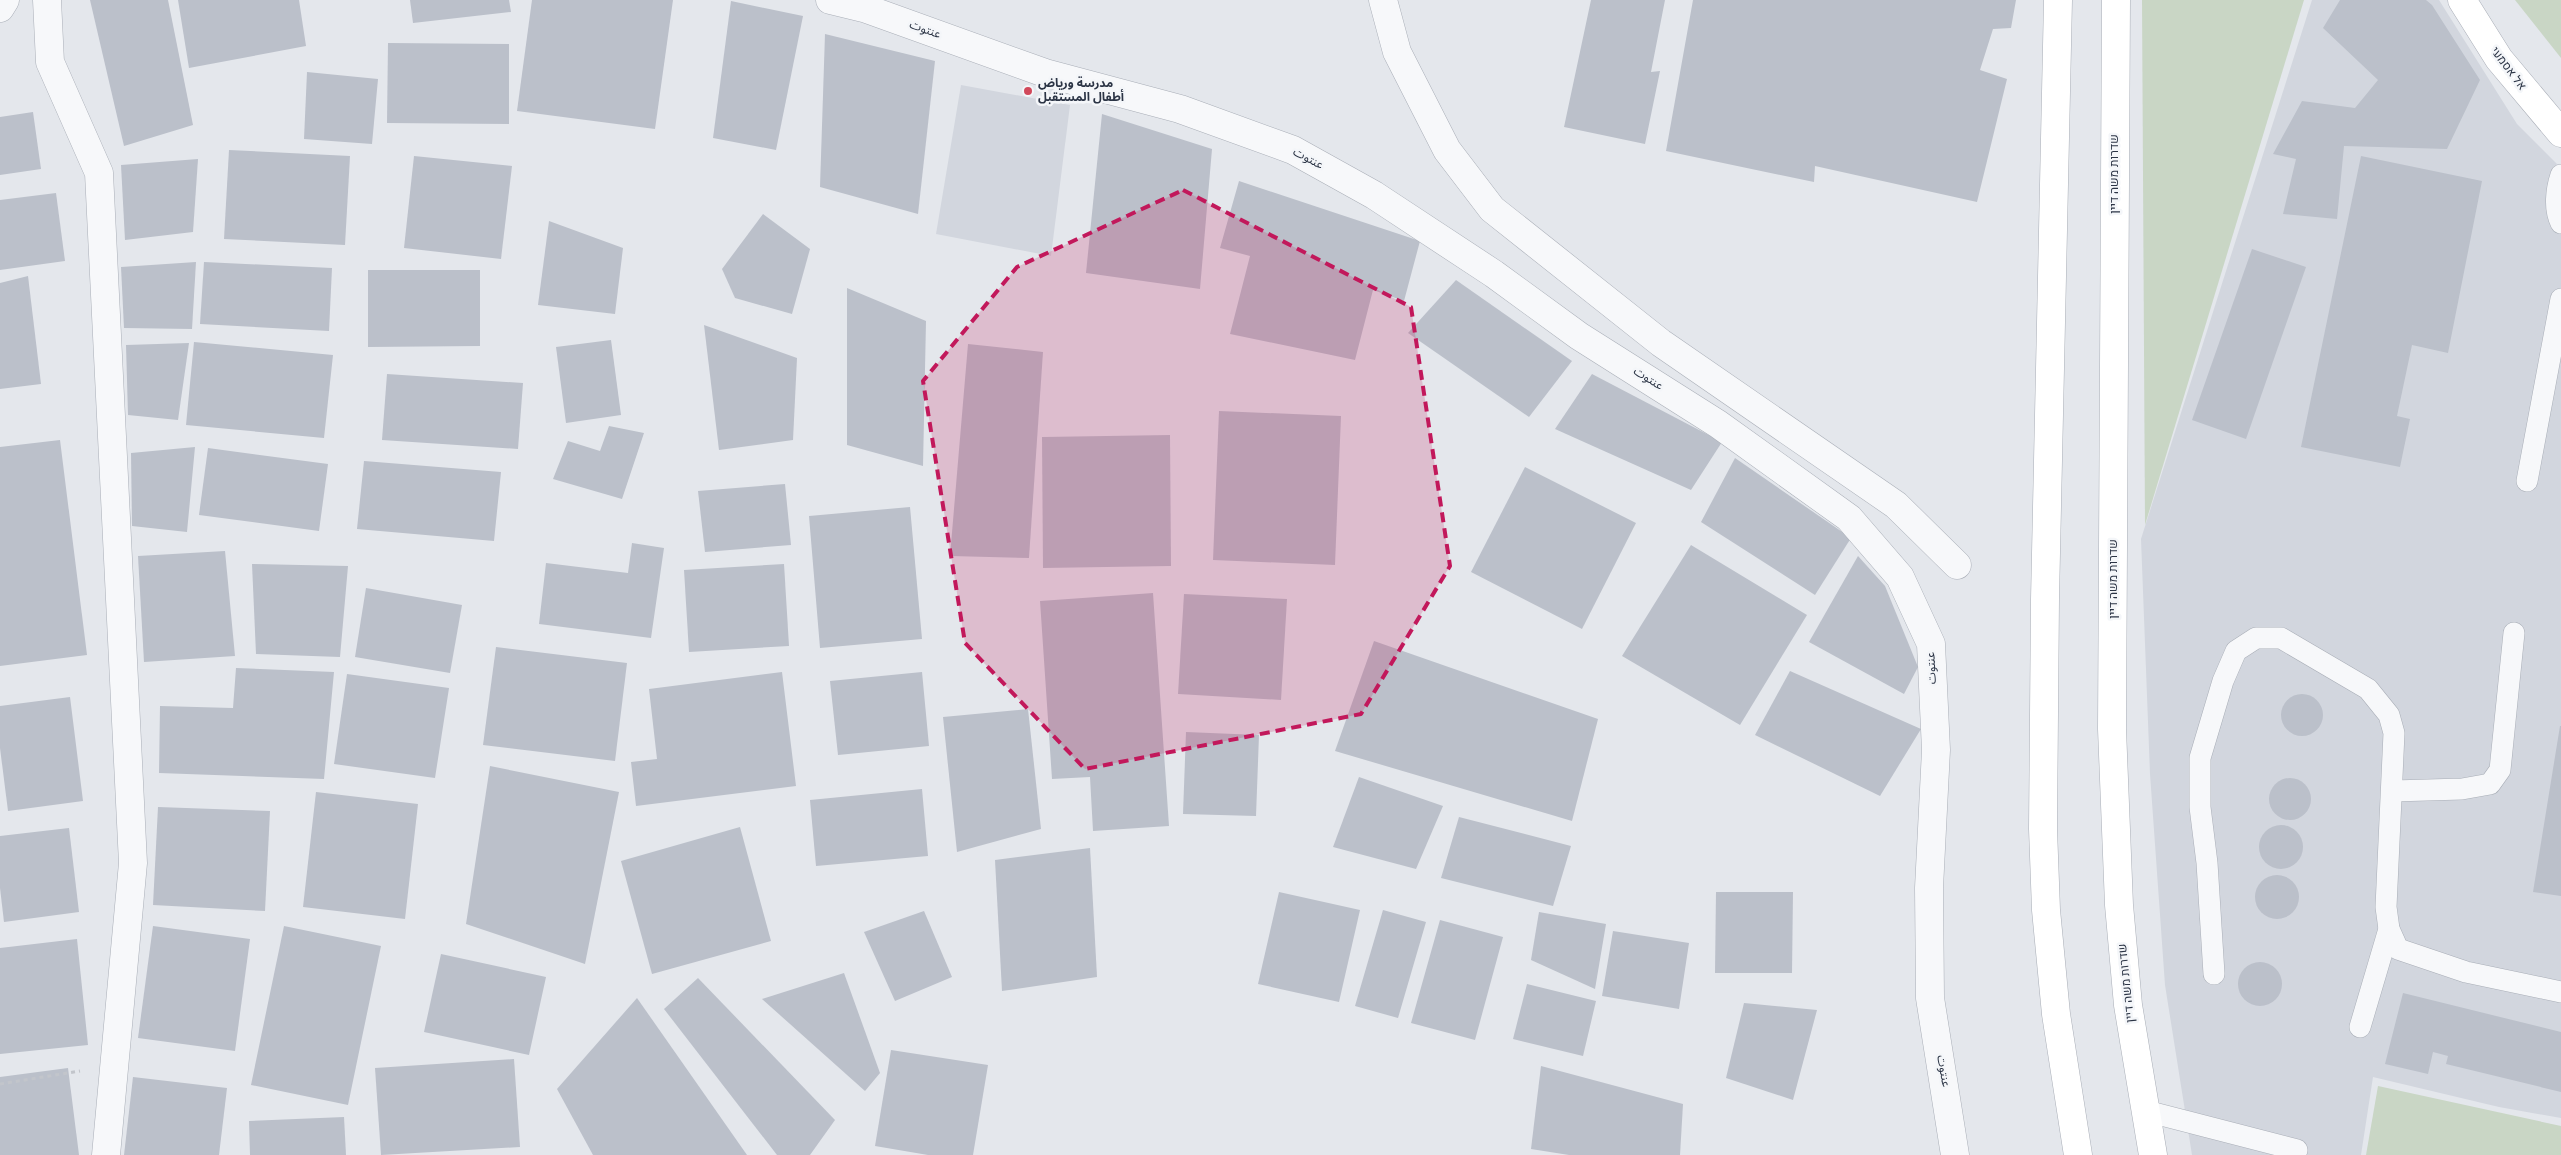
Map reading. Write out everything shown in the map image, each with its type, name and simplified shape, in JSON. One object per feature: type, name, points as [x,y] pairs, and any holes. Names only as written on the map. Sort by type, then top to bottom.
[{"type":"street","points":[[0,8],[5,0]]},
{"type":"street","points":[[47,0],[50,62],[99,173],[133,863],[106,1155]]},
{"type":"street","name":"عنتوت","points":[[830,0],[867,8],[1045,73],[1180,109],[1293,150],[1374,195],[1494,274],[1579,336],[1718,424],[1849,518],[1900,577],[1931,644],[1936,750],[1928,888],[1930,998],[1955,1155]]},
{"type":"street","points":[[1383,0],[1397,52],[1447,150],[1492,209],[1661,343],[1896,505],[1957,564]]},
{"type":"street","points":[[2058,0],[2045,589],[2043,829],[2046,910],[2056,1014],[2078,1155]]},
{"type":"street","name":"שדרות משה דיין","points":[[2116,0],[2112,729],[2119,905],[2128,1005],[2153,1155]]},
{"type":"street","name":"אל אסמעי","points":[[2462,0],[2499,59],[2561,133]]},
{"type":"lane","points":[[2561,175],[2556,191],[2558,217],[2561,223]]},
{"type":"lane","points":[[2527,481],[2561,299]]},
{"type":"lane","points":[[2392,791],[2462,790],[2490,784],[2500,770],[2514,633]]},
{"type":"lane","points":[[2214,974],[2207,863],[2200,807],[2200,758],[2223,680],[2236,651],[2256,638],[2281,638],[2368,689],[2389,715],[2394,732],[2386,907],[2389,929],[2398,949],[2466,972],[2561,992]]},
{"type":"lane","points":[[2360,1027],[2389,929]]},
{"type":"lane","points":[[2146,1112],[2297,1150]]},
{"type":"path","points":[[0,1084],[115,1065]]},
{"type":"highlighted area","points":[[1183,190],[1411,307],[1450,566],[1361,714],[1085,769],[965,643],[923,381],[1017,267]]},
{"type":"shaded area","points":[[2312,0],[2439,0],[2517,124],[2561,168],[2561,1118],[2499,1107],[2373,1077],[2361,1155],[2192,1155],[2165,985],[2150,774],[2141,539]]},
{"type":"shaded area","points":[[961,85],[1070,105],[1051,256],[936,234]]},
{"type":"green space","points":[[2142,0],[2304,0],[2145,525]]},
{"type":"green space","points":[[2515,0],[2561,0],[2561,58]]},
{"type":"green space","points":[[2378,1086],[2561,1126],[2561,1155],[2366,1155]]},
{"type":"building","points":[[90,0],[168,0],[193,125],[124,146]]},
{"type":"building","points":[[178,0],[299,0],[306,46],[189,68]]},
{"type":"building","points":[[410,0],[509,0],[511,12],[413,23]]},
{"type":"building","points":[[532,0],[673,0],[655,129],[517,111]]},
{"type":"building","points":[[1591,0],[1665,0],[1651,72],[1660,71],[1645,144],[1564,127]]},
{"type":"building","points":[[1693,0],[2016,0],[2011,28],[1993,29],[1980,70],[2007,79],[1977,202],[1815,166],[1814,182],[1666,151]]},
{"type":"building","points":[[2340,0],[2426,0],[2432,5],[2480,80],[2447,149],[2344,146],[2337,219],[2283,214],[2296,159],[2273,154],[2302,101],[2355,108],[2378,80],[2323,28]]},
{"type":"building","points":[[731,1],[803,16],[776,150],[713,138]]},
{"type":"building","points":[[825,34],[935,61],[918,214],[820,187]]},
{"type":"building","points":[[388,43],[509,44],[509,124],[387,123]]},
{"type":"building","points":[[307,72],[378,79],[372,144],[304,139]]},
{"type":"building","points":[[33,112],[41,169],[0,175],[0,117]]},
{"type":"building","points":[[1102,114],[1212,149],[1200,289],[1086,273]]},
{"type":"building","points":[[229,150],[350,156],[345,245],[224,239]]},
{"type":"building","points":[[414,156],[512,166],[501,259],[404,248]]},
{"type":"building","points":[[2361,156],[2482,181],[2448,353],[2412,345],[2397,416],[2410,419],[2400,467],[2301,447]]},
{"type":"building","points":[[198,159],[193,232],[125,240],[121,165]]},
{"type":"building","points":[[1239,181],[1420,241],[1404,301],[1373,290],[1355,360],[1230,334],[1250,256],[1220,248]]},
{"type":"building","points":[[56,193],[65,261],[0,270],[0,200]]},
{"type":"building","points":[[763,214],[810,249],[792,314],[735,298],[722,269]]},
{"type":"building","points":[[549,221],[623,248],[615,314],[538,305]]},
{"type":"building","points":[[2252,249],[2306,267],[2246,439],[2192,420]]},
{"type":"building","points":[[196,262],[192,329],[124,328],[121,267]]},
{"type":"building","points":[[204,262],[332,268],[329,331],[200,324]]},
{"type":"building","points":[[368,270],[480,270],[480,346],[368,347]]},
{"type":"building","points":[[28,276],[41,384],[0,389],[0,283]]},
{"type":"building","points":[[1456,280],[1572,361],[1529,417],[1408,333]]},
{"type":"building","points":[[847,288],[926,321],[923,466],[847,445]]},
{"type":"building","points":[[704,325],[797,358],[793,440],[719,450]]},
{"type":"building","points":[[611,340],[621,415],[566,423],[556,347]]},
{"type":"building","points":[[194,342],[333,355],[324,438],[186,425]]},
{"type":"building","points":[[189,343],[178,420],[128,415],[126,345]]},
{"type":"building","points":[[968,344],[1043,352],[1029,558],[950,556]]},
{"type":"building","points":[[387,374],[523,383],[518,449],[382,440]]},
{"type":"building","points":[[1592,374],[1722,442],[1691,490],[1555,429]]},
{"type":"building","points":[[1219,411],[1341,416],[1335,565],[1213,560]]},
{"type":"building","points":[[609,426],[644,433],[622,499],[553,479],[568,441],[600,451]]},
{"type":"building","points":[[1170,435],[1171,566],[1043,568],[1042,437]]},
{"type":"building","points":[[60,440],[87,655],[0,666],[0,447]]},
{"type":"building","points":[[195,447],[187,532],[132,526],[131,453]]},
{"type":"building","points":[[208,448],[328,464],[319,531],[199,515]]},
{"type":"building","points":[[1735,458],[1851,538],[1815,595],[1701,522]]},
{"type":"building","points":[[364,461],[501,472],[494,541],[357,529]]},
{"type":"building","points":[[1525,467],[1636,523],[1582,629],[1471,572]]},
{"type":"building","points":[[785,484],[791,545],[705,552],[698,491]]},
{"type":"building","points":[[910,507],[922,639],[820,648],[809,516]]},
{"type":"building","points":[[632,543],[664,548],[651,638],[539,624],[546,563],[628,573]]},
{"type":"building","points":[[1691,545],[1807,615],[1740,725],[1622,656]]},
{"type":"building","points":[[225,551],[235,656],[144,662],[138,556]]},
{"type":"building","points":[[1858,556],[1885,586],[1918,667],[1904,694],[1809,642]]},
{"type":"building","points":[[252,564],[348,566],[340,657],[256,654]]},
{"type":"building","points":[[784,564],[789,646],[689,652],[684,570]]},
{"type":"building","points":[[366,588],[462,605],[450,673],[355,657]]},
{"type":"building","points":[[1153,593],[1169,826],[1093,831],[1090,777],[1052,779],[1040,601]]},
{"type":"building","points":[[1184,594],[1287,599],[1281,700],[1178,694]]},
{"type":"building","points":[[1374,641],[1598,719],[1572,821],[1335,751]]},
{"type":"building","points":[[496,647],[627,663],[615,761],[483,745]]},
{"type":"building","points":[[236,668],[334,672],[324,779],[159,773],[160,706],[233,708]]},
{"type":"building","points":[[1790,671],[1921,729],[1880,796],[1755,735]]},
{"type":"building","points":[[782,672],[796,786],[636,806],[631,762],[657,759],[649,689]]},
{"type":"building","points":[[922,672],[929,746],[838,755],[830,681]]},
{"type":"building","points":[[347,674],[449,688],[435,778],[334,764]]},
{"type":"building","points":[[2306,694],[2314,697],[2320,703],[2323,715],[2320,727],[2314,733],[2298,736],[2290,733],[2284,727],[2281,711],[2284,703],[2290,697]]},
{"type":"building","points":[[70,697],[83,801],[8,811],[0,748],[0,706]]},
{"type":"building","points":[[1028,709],[1041,829],[957,852],[943,717]]},
{"type":"building","points":[[2561,726],[2561,896],[2533,892]]},
{"type":"building","points":[[1186,732],[1259,735],[1256,816],[1183,814]]},
{"type":"building","points":[[490,766],[619,792],[585,964],[466,924]]},
{"type":"building","points":[[1359,777],[1443,806],[1416,869],[1333,847]]},
{"type":"building","points":[[2290,778],[2305,784],[2311,799],[2305,814],[2290,820],[2275,814],[2269,799],[2275,784]]},
{"type":"building","points":[[922,789],[928,856],[816,866],[810,800]]},
{"type":"building","points":[[316,792],[418,804],[405,919],[303,907]]},
{"type":"building","points":[[158,807],[270,811],[265,911],[153,905]]},
{"type":"building","points":[[1459,817],[1571,846],[1553,906],[1441,878]]},
{"type":"building","points":[[2281,825],[2293,829],[2299,835],[2303,847],[2299,859],[2293,865],[2281,869],[2269,865],[2263,859],[2259,847],[2263,835],[2269,829]]},
{"type":"building","points":[[740,827],[771,941],[652,974],[621,861]]},
{"type":"building","points":[[69,828],[79,912],[4,922],[0,888],[0,836]]},
{"type":"building","points":[[1090,848],[1097,977],[1002,991],[995,860]]},
{"type":"building","points":[[2273,875],[2281,875],[2293,881],[2299,897],[2293,913],[2281,919],[2273,919],[2261,913],[2255,901],[2255,893],[2261,881]]},
{"type":"building","points":[[1279,892],[1360,910],[1339,1002],[1258,984]]},
{"type":"building","points":[[1716,892],[1793,892],[1792,973],[1715,973]]},
{"type":"building","points":[[1383,910],[1426,922],[1398,1018],[1355,1006]]},
{"type":"building","points":[[924,911],[952,977],[895,1001],[864,932]]},
{"type":"building","points":[[1539,912],[1606,924],[1595,989],[1531,960]]},
{"type":"building","points":[[1440,920],[1503,937],[1475,1040],[1411,1023]]},
{"type":"building","points":[[153,926],[250,939],[235,1051],[138,1038]]},
{"type":"building","points":[[284,926],[381,946],[348,1105],[251,1085]]},
{"type":"building","points":[[1613,931],[1689,943],[1679,1009],[1602,996]]},
{"type":"building","points":[[77,939],[88,1045],[0,1054],[0,948]]},
{"type":"building","points":[[441,954],[546,977],[529,1055],[424,1032]]},
{"type":"building","points":[[2256,962],[2264,962],[2276,968],[2282,984],[2276,1000],[2264,1006],[2256,1006],[2244,1000],[2238,988],[2238,980],[2244,968]]},
{"type":"building","points":[[844,973],[880,1073],[865,1091],[762,999]]},
{"type":"building","points":[[698,978],[835,1120],[810,1155],[777,1155],[664,1009]]},
{"type":"building","points":[[1527,984],[1596,1001],[1583,1056],[1513,1039]]},
{"type":"building","points":[[2403,993],[2561,1032],[2561,1092],[2446,1064],[2448,1056],[2433,1052],[2428,1074],[2385,1064]]},
{"type":"building","points":[[637,998],[747,1155],[593,1155],[557,1089]]},
{"type":"building","points":[[1744,1003],[1817,1010],[1793,1100],[1726,1078]]},
{"type":"building","points":[[891,1050],[988,1065],[973,1155],[928,1155],[875,1146]]},
{"type":"building","points":[[514,1059],[520,1147],[381,1155],[375,1068]]},
{"type":"building","points":[[1541,1066],[1683,1104],[1680,1155],[1569,1155],[1531,1149]]},
{"type":"building","points":[[68,1068],[79,1155],[0,1155],[0,1077]]},
{"type":"building","points":[[133,1077],[227,1088],[219,1155],[124,1155]]},
{"type":"building","points":[[344,1117],[346,1155],[250,1155],[249,1121]]},
{"type":"place","name":"مدرسة ورياض أطفال المستقبل","points":[[1028,91]]}]
